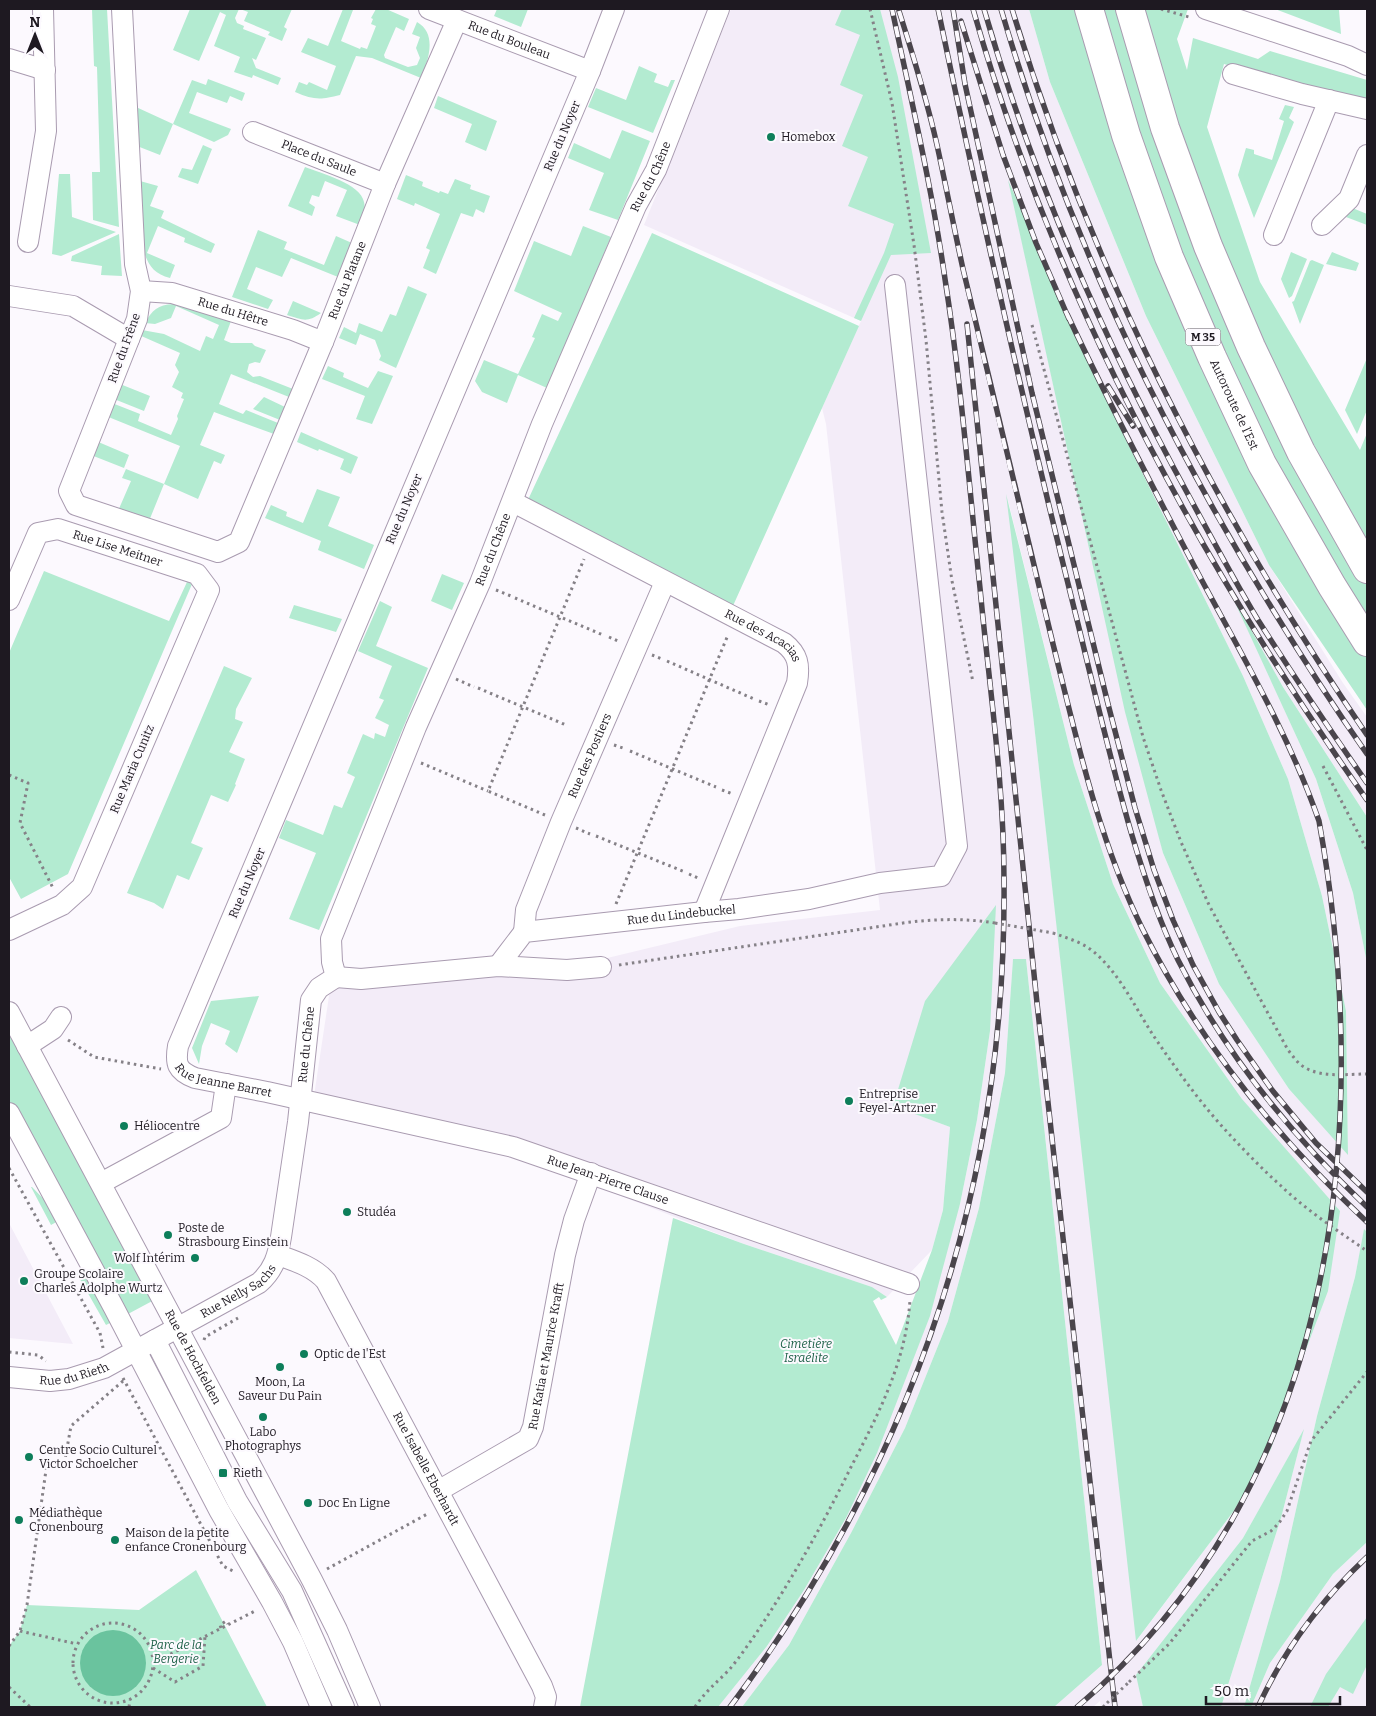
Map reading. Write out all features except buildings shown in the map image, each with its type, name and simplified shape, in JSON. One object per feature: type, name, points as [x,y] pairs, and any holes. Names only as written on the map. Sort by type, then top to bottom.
[{"type":"highway","name":"Autoroute de l’Est","points":[[1089,9],[1126,136],[1169,257],[1212,357],[1262,464],[1332,586],[1367,642]]},
{"type":"highway","points":[[1130,9],[1165,128],[1216,264],[1251,347],[1301,452],[1367,569]]},
{"type":"street","points":[[28,242],[46,131],[42,9]]},
{"type":"street","name":"Rue du Frêne","points":[[122,9],[135,264],[141,290],[137,319],[69,491],[76,505],[218,552],[239,542]]},
{"type":"street","name":"Rue du Bouleau","points":[[429,9],[590,72]]},
{"type":"street","name":"Rue du Noyer","points":[[193,1010],[590,72],[614,9]]},
{"type":"street","name":"Rue du Chêne","points":[[301,1095],[311,1000],[319,988],[336,977],[332,962],[331,939],[404,756],[480,583],[542,424],[636,206],[656,170],[719,9]]},
{"type":"street","points":[[1199,13],[1353,55],[1367,66]]},
{"type":"street","name":"Rue du Platane","points":[[239,542],[323,342],[385,184],[457,20]]},
{"type":"street","points":[[9,59],[45,70]]},
{"type":"street","points":[[1233,74],[1367,109]]},
{"type":"street","points":[[1274,235],[1329,100]]},
{"type":"street","name":"Place du Saule","points":[[254,132],[385,184]]},
{"type":"street","points":[[1322,225],[1349,199],[1367,155]]},
{"type":"street","name":"Rue du Lindebuckel","points":[[524,932],[704,912],[739,910],[786,903],[880,883],[941,876],[958,846],[894,284]]},
{"type":"street","name":"Rue du Hêtre","points":[[141,290],[172,293],[293,330],[323,342]]},
{"type":"street","points":[[9,296],[73,306],[129,339]]},
{"type":"street","name":"Rue des Acacias","points":[[513,502],[784,643],[792,649],[799,663],[797,683],[785,718],[704,912]]},
{"type":"street","name":"Rue Lise Meitner","points":[[9,600],[38,533],[58,529],[197,574]]},
{"type":"street","name":"Rue Maria Cunitz","points":[[9,930],[62,905],[82,886],[209,590],[197,574]]},
{"type":"street","name":"Rue des Postiers","points":[[524,932],[526,910],[561,822],[665,582]]},
{"type":"street","points":[[498,966],[524,932]]},
{"type":"street","points":[[336,977],[361,979],[498,966],[566,970],[601,967]]},
{"type":"street","name":"Rue Jeanne Barret","points":[[193,1010],[178,1046],[177,1064],[184,1074],[226,1084],[301,1095]]},
{"type":"street","name":"Rue de Hochfelden","points":[[9,1012],[177,1327],[193,1361],[312,1580],[337,1630],[370,1707]]},
{"type":"street","points":[[27,1046],[57,1023]]},
{"type":"street","points":[[101,1183],[221,1118],[226,1084]]},
{"type":"street","name":"Rue Jean-Pierre Clause","points":[[301,1095],[513,1147],[909,1284]]},
{"type":"street","name":"Rue Nelly Sachs","points":[[155,1340],[259,1283],[270,1272],[278,1255],[301,1095]]},
{"type":"street","points":[[9,1113],[219,1510],[272,1602],[293,1642],[321,1707]]},
{"type":"street","name":"Rue Katia et Maurice Krafft","points":[[441,1498],[528,1439],[570,1236],[591,1173]]},
{"type":"street","name":"Rue Isabelle Eberhardt","points":[[278,1255],[313,1270],[326,1281],[542,1686],[546,1698],[544,1707]]},
{"type":"street","points":[[155,1340],[237,1501],[292,1591],[344,1707]]},
{"type":"street","name":"Rue du Rieth","points":[[9,1377],[50,1380],[69,1379],[104,1368],[155,1340]]},
{"type":"path","points":[[870,9],[892,103],[914,245],[926,340],[942,512],[954,589],[974,682]]},
{"type":"path","points":[[1161,9],[1199,13]]},
{"type":"path","points":[[1032,325],[1143,737],[1181,842],[1210,905],[1288,1050],[1297,1062],[1305,1068],[1318,1072],[1367,1074]]},
{"type":"path","points":[[488,791],[591,542]]},
{"type":"path","points":[[515,598],[603,634]]},
{"type":"path","points":[[614,909],[735,618]]},
{"type":"path","points":[[667,661],[754,699]]},
{"type":"path","points":[[478,688],[566,725]]},
{"type":"path","points":[[630,751],[716,788]]},
{"type":"path","points":[[404,756],[590,834]]},
{"type":"path","points":[[1323,766],[1367,850]]},
{"type":"path","points":[[9,775],[28,783],[20,823],[62,905]]},
{"type":"path","points":[[596,836],[684,872]]},
{"type":"path","points":[[601,967],[740,948],[903,922],[949,919],[974,919],[1053,933],[1078,942],[1089,948],[1102,960],[1118,980],[1175,1067],[1229,1134],[1280,1186],[1367,1252]]},
{"type":"path","points":[[57,1023],[94,1057],[184,1074]]},
{"type":"path","points":[[9,1168],[100,1333],[104,1350],[98,1354]]},
{"type":"path","points":[[695,1707],[705,1693],[729,1670],[742,1654],[763,1622],[820,1529],[866,1441],[896,1372],[902,1353],[909,1317],[909,1284]]},
{"type":"path","points":[[9,1352],[38,1355],[49,1363]]},
{"type":"path","points":[[1103,1707],[1169,1644],[1252,1541],[1279,1523],[1287,1512],[1311,1441],[1367,1372]]},
{"type":"path","points":[[9,1646],[20,1631],[26,1605],[47,1463],[64,1465],[71,1426],[124,1379],[126,1384]]},
{"type":"path","points":[[312,1580],[441,1498]]},
{"type":"path","points":[[153,1663],[272,1602]]},
{"type":"path","points":[[106,1623],[125,1624],[143,1636],[152,1654],[153,1663],[153,1668],[144,1688],[130,1700],[107,1703],[89,1695],[76,1680],[73,1662],[78,1644],[91,1629],[106,1623]]},
{"type":"path","points":[[20,1631],[78,1644]]},
{"type":"path","points":[[153,1668],[175,1682],[203,1666],[205,1636]]},
{"type":"path","points":[[9,1687],[30,1707]]},
{"type":"path","points":[[129,1707],[130,1700]]},
{"type":"shaded area","points":[[731,9],[1029,9],[1050,82],[1146,316],[1269,565],[1343,683],[1367,717],[1367,817],[1283,687],[1235,602],[1316,779],[1353,893],[1367,963],[1367,1232],[1364,1230],[1355,1277],[1317,1416],[1280,1581],[1244,1707],[1221,1707],[1281,1518],[1303,1432],[1243,1538],[1137,1675],[1143,1707],[1101,1707],[1100,1701],[1093,1707],[1054,1707],[1102,1665],[1026,959],[1013,960],[1005,1073],[979,1208],[948,1321],[905,1428],[851,1533],[789,1645],[742,1707],[718,1707],[767,1646],[804,1590],[846,1518],[960,1204],[977,1120],[990,1031],[893,1106],[950,1127],[943,1210],[932,1250],[887,1297],[872,1287],[744,1244],[516,1155],[314,1096],[332,976],[599,960],[740,926],[880,910],[826,424],[822,408],[861,321],[644,225]],"holes":[[[1009,183],[1125,438],[1243,676],[1288,779],[1322,896],[1346,1011],[1348,1154],[1289,1089],[1219,984],[1163,853],[1085,529]],[[1008,500],[1074,765],[1113,884],[1160,983],[1242,1099],[1293,1384],[1271,1449],[1233,1512],[1137,1640]]]},
{"type":"shaded area","name":"Groupe Scolaire Charles Adolphe Wurtz","points":[[9,1223],[73,1344],[9,1338]]},
{"type":"shaded area","points":[[1367,1542],[1367,1707],[1251,1707],[1270,1663],[1333,1574]]},
{"type":"shaded area","points":[[106,1630],[120,1630],[132,1635],[141,1644],[146,1656],[144,1676],[137,1687],[120,1696],[106,1696],[94,1691],[85,1682],[80,1670],[80,1656],[85,1644],[94,1635]]},
{"type":"green space","points":[[92,9],[107,9],[119,227],[93,220],[92,172],[100,172],[97,67],[94,66]]},
{"type":"green space","points":[[190,9],[239,9],[235,18],[237,23],[244,26],[243,29],[266,38],[256,60],[252,58],[256,68],[281,78],[278,85],[253,75],[252,78],[234,72],[240,57],[214,46],[226,15],[220,12],[199,61],[173,50]]},
{"type":"green space","points":[[240,9],[292,9],[284,27],[287,29],[282,41],[268,35],[270,32],[244,21],[248,12]]},
{"type":"green space","points":[[343,9],[353,10],[341,41],[360,49],[361,47],[367,49],[376,26],[371,24],[373,19],[371,18],[376,9],[386,9],[409,19],[404,31],[396,27],[384,55],[385,58],[408,67],[417,65],[420,58],[416,48],[420,37],[412,34],[417,22],[423,27],[427,33],[429,48],[421,78],[372,58],[356,56],[340,95],[317,98],[307,97],[295,92],[299,82],[307,85],[309,82],[327,90],[336,66],[301,52],[308,38],[328,46]]},
{"type":"green space","points":[[497,9],[528,9],[521,27],[494,16]]},
{"type":"green space","points":[[842,9],[880,9],[898,77],[931,253],[891,255],[861,321],[854,318],[884,253],[894,224],[848,206],[868,157],[842,146],[863,95],[840,85],[860,35],[835,25]]},
{"type":"green space","points":[[1029,9],[1188,9],[1177,39],[1187,70],[1193,38],[1258,59],[1270,51],[1367,80],[1367,100],[1307,89],[1224,64],[1207,127],[1260,282],[1360,450],[1367,433],[1367,710],[1269,565],[1146,316],[1050,82]]},
{"type":"green space","points":[[1275,9],[1339,10],[1341,34]]},
{"type":"green space","points":[[639,66],[657,74],[654,82],[668,87],[671,80],[675,80],[653,133],[588,107],[596,88],[626,100]]},
{"type":"green space","points":[[208,79],[245,93],[242,101],[230,96],[227,103],[197,92],[189,113],[231,129],[228,135],[214,142],[173,124],[192,80],[206,85]]},
{"type":"green space","points":[[438,96],[497,121],[486,151],[465,142],[472,124],[434,108]]},
{"type":"green space","points":[[1285,105],[1294,107],[1289,118],[1294,122],[1254,218],[1238,175],[1246,148],[1254,150],[1254,154],[1272,160],[1284,121],[1279,119]]},
{"type":"green space","points":[[136,107],[173,124],[160,155],[137,146]]},
{"type":"green space","points":[[622,130],[650,141],[618,220],[589,210],[604,173],[568,158],[574,143],[610,159]]},
{"type":"green space","points":[[203,145],[212,149],[198,184],[178,177],[182,168],[192,170]]},
{"type":"green space","points":[[305,167],[339,180],[356,190],[364,202],[365,208],[360,225],[336,216],[347,190],[325,181],[319,197],[312,195],[309,203],[315,207],[312,216],[288,206]]},
{"type":"green space","points":[[59,174],[70,174],[72,217],[116,232],[61,256],[52,254]]},
{"type":"green space","points":[[406,175],[423,182],[422,186],[439,193],[440,191],[448,194],[455,179],[471,185],[470,189],[490,196],[484,213],[476,209],[473,217],[461,213],[436,274],[423,268],[430,250],[426,248],[440,214],[415,203],[414,206],[397,199]]},
{"type":"green space","points":[[1008,180],[1125,438],[1243,676],[1288,779],[1322,896],[1346,1011],[1348,1155],[1289,1089],[1219,984],[1163,853],[1125,712]]},
{"type":"green space","points":[[140,181],[158,186],[150,206],[164,211],[161,218],[215,244],[211,253],[184,242],[185,238],[158,226],[147,253],[175,265],[170,278],[153,269],[144,252]]},
{"type":"green space","points":[[1350,207],[1367,214],[1367,225],[1346,217]]},
{"type":"green space","points":[[583,226],[611,237],[547,388],[518,375],[507,403],[482,392],[475,381],[484,360],[518,374],[535,338],[532,337],[542,314],[558,321],[562,313],[514,291],[534,241],[571,256]]},
{"type":"green space","points":[[258,230],[287,242],[284,249],[324,265],[336,236],[352,243],[338,277],[291,258],[282,277],[256,267],[247,289],[273,300],[268,309],[232,297]]},
{"type":"green space","points":[[652,233],[859,326],[732,608],[527,502]]},
{"type":"green space","points":[[119,234],[122,276],[101,275],[102,266],[71,261],[72,256]]},
{"type":"green space","points":[[1291,252],[1307,259],[1292,296],[1289,298],[1281,279]]},
{"type":"green space","points":[[1332,252],[1359,263],[1356,271],[1326,264]]},
{"type":"green space","points":[[1312,260],[1324,265],[1300,324],[1292,302]]},
{"type":"green space","points":[[408,286],[427,294],[396,368],[379,360],[381,356],[375,340],[360,334],[356,345],[339,338],[344,327],[356,333],[359,323],[382,332],[390,314],[396,316]]},
{"type":"green space","points":[[293,301],[321,313],[305,320],[287,315]]},
{"type":"green space","points":[[173,304],[231,321],[224,340],[231,343],[252,343],[266,350],[260,363],[249,364],[247,372],[253,377],[260,376],[293,389],[289,397],[231,374],[219,404],[243,414],[246,410],[278,423],[274,434],[214,412],[200,445],[225,455],[221,464],[214,461],[198,499],[164,484],[180,446],[106,416],[112,403],[140,414],[138,421],[171,435],[184,399],[181,398],[183,393],[172,387],[179,372],[175,365],[180,353],[139,335],[142,330],[164,334],[200,351],[206,336],[213,339],[219,325],[176,306],[171,318],[155,324],[145,323],[156,309]]},
{"type":"green space","points":[[1367,358],[1367,410],[1357,434],[1345,410]]},
{"type":"green space","points":[[328,366],[344,373],[343,377],[368,388],[378,371],[393,376],[372,424],[356,419],[365,396],[322,379]]},
{"type":"green space","points":[[120,384],[150,396],[144,411],[114,399]]},
{"type":"green space","points":[[264,397],[285,407],[280,420],[253,409]]},
{"type":"green space","points":[[301,432],[358,457],[351,474],[340,469],[344,459],[297,442]]},
{"type":"green space","points":[[96,441],[129,455],[124,468],[91,455]]},
{"type":"green space","points":[[126,469],[164,484],[149,521],[118,511],[131,481],[122,478]]},
{"type":"green space","points":[[317,489],[340,497],[328,526],[374,545],[364,569],[318,550],[321,541],[265,518],[271,505],[287,512],[286,516],[303,523]]},
{"type":"green space","points":[[1006,494],[1074,765],[1113,884],[1160,983],[1242,1099],[1340,1211],[1328,1291],[1271,1449],[1233,1512],[1136,1641],[1033,715]]},
{"type":"green space","points":[[44,571],[169,621],[187,582],[192,584],[68,874],[21,899],[9,877],[9,653]]},
{"type":"green space","points":[[442,574],[464,583],[452,610],[431,601]]},
{"type":"green space","points":[[1231,594],[1283,687],[1367,817],[1367,963],[1353,893],[1316,779]]},
{"type":"green space","points":[[380,601],[392,607],[376,646],[428,668],[319,930],[289,919],[316,853],[279,838],[286,820],[323,835],[334,805],[342,808],[355,777],[347,773],[363,734],[374,739],[375,733],[385,737],[389,725],[375,718],[384,700],[379,698],[392,666],[358,651]]},
{"type":"green space","points":[[294,605],[342,619],[336,632],[289,618]]},
{"type":"green space","points":[[224,666],[252,678],[236,709],[235,719],[243,722],[229,752],[245,759],[228,802],[211,795],[191,843],[203,848],[189,880],[177,875],[163,909],[154,903],[127,893]]},
{"type":"green space","name":"Cimetière Israélite","points":[[996,905],[990,1031],[977,1120],[960,1204],[930,1316],[877,1453],[846,1518],[804,1590],[767,1646],[718,1707],[580,1707],[673,1218],[872,1287],[887,1297],[881,1300],[879,1297],[873,1301],[896,1345],[932,1250],[943,1210],[950,1127],[893,1106],[925,1001]]},
{"type":"green space","points":[[1013,959],[1026,959],[1102,1665],[1054,1707],[742,1707],[789,1645],[851,1533],[905,1428],[948,1321],[979,1208],[1005,1073]]},
{"type":"green space","points":[[259,996],[237,1053],[225,1044],[230,1031],[211,1023],[202,1046],[199,1064],[192,1048],[211,1001]]},
{"type":"green space","points":[[9,1033],[156,1299],[128,1314],[86,1244],[9,1102]]},
{"type":"green space","points":[[31,1187],[56,1212],[60,1220],[51,1225]]},
{"type":"green space","points":[[1364,1229],[1367,1232],[1367,1542],[1333,1574],[1270,1663],[1251,1707],[1244,1707],[1280,1581],[1317,1416],[1355,1277]]},
{"type":"green space","points":[[87,1269],[112,1322],[106,1325],[77,1274]]},
{"type":"green space","points":[[1304,1429],[1281,1518],[1221,1707],[1143,1707],[1136,1675],[1243,1538]]},
{"type":"green space","name":"Parc de la Bergerie","points":[[196,1570],[267,1707],[9,1707],[9,1646],[20,1631],[27,1605],[139,1610]]},
{"type":"green space","points":[[1367,1617],[1367,1665],[1353,1694],[1340,1687],[1328,1707],[1310,1707],[1326,1674]]},
{"type":"railway","points":[[730,1707],[794,1614],[850,1517],[898,1418],[937,1316],[967,1212],[988,1104],[1001,993],[1004,880],[1002,807],[960,394],[951,317],[934,211],[892,9]]},
{"type":"railway","points":[[938,9],[1005,317],[1059,547],[1103,728],[1136,848],[1152,897],[1164,929],[1196,995],[1238,1060],[1286,1122],[1339,1180],[1367,1207]]},
{"type":"railway","points":[[953,9],[965,84],[1032,393],[1108,704],[1135,808],[1154,870],[1193,965],[1237,1040],[1272,1090],[1316,1143],[1367,1192]]},
{"type":"railway","points":[[973,9],[1006,115],[1045,219],[1088,321],[1137,421],[1189,519],[1245,615],[1305,709],[1367,800]]},
{"type":"railway","points":[[984,9],[1003,72],[1048,198],[1100,320],[1129,380],[1190,498],[1249,605],[1298,682],[1367,783]]},
{"type":"railway","points":[[1001,9],[1053,166],[1084,243],[1152,393],[1190,467],[1273,610],[1367,754]]},
{"type":"railway","points":[[1012,9],[1044,106],[1079,201],[1119,294],[1162,386],[1208,475],[1258,564],[1311,650],[1367,735]]},
{"type":"railway","points":[[899,11],[933,128],[974,316],[1071,716],[1090,788],[1113,859],[1142,928],[1164,969],[1214,1048],[1271,1121],[1334,1190],[1367,1222]]},
{"type":"railway","points":[[961,21],[1003,155],[1036,243],[1069,319]]},
{"type":"railway","points":[[1067,314],[1149,479],[1280,727],[1319,821],[1335,941],[1341,1063],[1335,1184],[1315,1302],[1281,1415],[1231,1522],[1163,1620],[1077,1707]]},
{"type":"railway","points":[[967,324],[1037,1003],[1115,1707]]},
{"type":"railway","points":[[1108,386],[1133,426]]},
{"type":"railway","points":[[1258,1707],[1268,1686],[1305,1627],[1334,1591],[1367,1557]]},
{"type":"place","name":"Homebox","points":[[771,137]]},
{"type":"place","name":"Entreprise Feyel-Artzner","points":[[849,1101]]},
{"type":"place","name":"Héliocentre","points":[[124,1126]]},
{"type":"place","name":"Studéa","points":[[347,1212]]},
{"type":"place","name":"Poste de Strasbourg Einstein","points":[[168,1235]]},
{"type":"place","name":"Wolf Intérim","points":[[195,1258]]},
{"type":"place","name":"Groupe Scolaire Charles Adolphe Wurtz","points":[[24,1281]]},
{"type":"place","name":"Optic de l'Est","points":[[304,1354]]},
{"type":"place","name":"Moon, La Saveur Du Pain","points":[[280,1367]]},
{"type":"place","name":"Labo Photographys","points":[[263,1417]]},
{"type":"place","name":"Centre Socio Culturel Victor Schoelcher","points":[[29,1457]]},
{"type":"place","name":"Rieth","points":[[223,1473]]},
{"type":"place","name":"Doc En Ligne","points":[[308,1503]]},
{"type":"place","name":"Médiathèque Cronenbourg","points":[[19,1520]]},
{"type":"place","name":"Maison de la petite enfance Cronenbourg","points":[[115,1540]]}]
